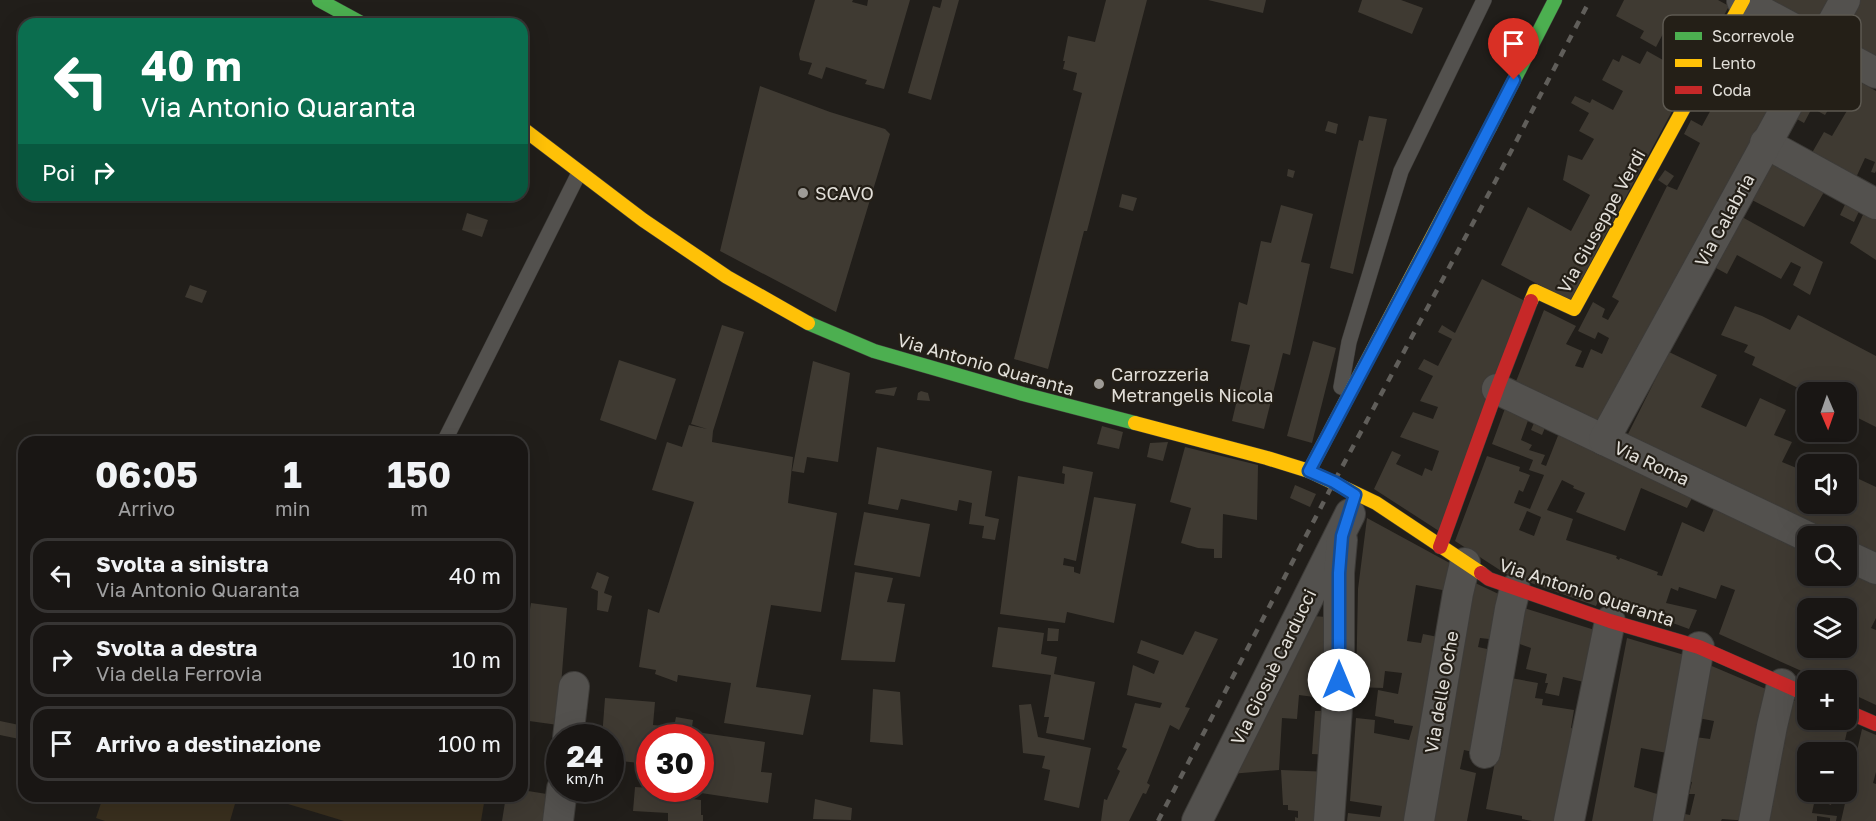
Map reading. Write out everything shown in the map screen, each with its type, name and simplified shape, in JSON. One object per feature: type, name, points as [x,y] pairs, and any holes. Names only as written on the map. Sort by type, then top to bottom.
[{"type":"street","points":[[319,0],[352,18]]},
{"type":"street","points":[[1309,471],[1555,0]]},
{"type":"street","points":[[1742,0],[1770,15]]},
{"type":"street","name":"Via Giuseppe Verdi","points":[[1734,15],[1742,0]]},
{"type":"street","name":"Via Calabria","points":[[1836,15],[1845,0]]},
{"type":"street","points":[[1861,65],[1876,73]]},
{"type":"street","name":"Via Giuseppe Verdi","points":[[1440,547],[1497,388],[1535,291],[1574,309],[1682,111]]},
{"type":"street","name":"Via Calabria","points":[[1604,440],[1783,111]]},
{"type":"street","name":"Via Antonio Quaranta","points":[[528,133],[643,220],[727,277],[818,328],[874,351],[1023,394],[1309,471],[1334,482],[1352,504],[1376,503],[1490,579],[1610,621],[1699,647],[1795,689]]},
{"type":"street","points":[[1765,143],[1876,204]]},
{"type":"street","name":"Via Roma","points":[[1497,388],[1797,532]]},
{"type":"street","points":[[1329,821],[1339,680],[1339,573],[1342,536],[1352,504]]},
{"type":"street","name":"Via Giosuè Carducci","points":[[1197,821],[1352,504]]},
{"type":"street","points":[[1857,560],[1876,569]]},
{"type":"street","name":"Via delle Oche","points":[[1419,821],[1465,563]]},
{"type":"street","points":[[1485,753],[1515,589]]},
{"type":"street","points":[[1569,821],[1610,621]]},
{"type":"street","points":[[1668,821],[1699,647]]},
{"type":"street","points":[[570,724],[574,687]]},
{"type":"street","points":[[1754,821],[1772,726],[1795,689]]},
{"type":"street","points":[[1857,716],[1876,724]]},
{"type":"street","points":[[558,821],[560,802]]},
{"type":"lane","points":[[1336,420],[1349,342],[1401,171],[1484,0]]},
{"type":"lane","points":[[447,436],[579,173]]},
{"type":"shaded area","points":[[101,802],[236,802],[230,821],[105,821],[96,818]]},
{"type":"shaded area","points":[[281,802],[484,802],[481,821],[344,821]]},
{"type":"building","points":[[815,0],[853,0],[852,2],[867,6],[868,0],[910,0],[884,89],[865,84],[867,80],[826,67],[822,79],[808,74],[812,63],[800,60],[799,54]]},
{"type":"building","points":[[942,0],[959,0],[931,100],[908,93],[933,6],[940,8]]},
{"type":"building","points":[[1106,0],[1147,0],[1087,231],[1084,231],[1048,369],[1014,359],[1082,93],[1073,90],[1077,73],[1063,69],[1068,36],[1095,42]]},
{"type":"building","points":[[1208,0],[1266,0],[1263,13]]},
{"type":"building","points":[[1362,0],[1401,0],[1423,8],[1412,34],[1358,12]]},
{"type":"building","points":[[1624,0],[1718,0],[1729,6],[1724,15],[1663,15],[1663,34],[1656,47],[1640,38],[1644,31],[1616,16]]},
{"type":"building","points":[[1761,0],[1838,0],[1830,15],[1788,15]]},
{"type":"building","points":[[1859,0],[1876,0],[1876,63],[1861,55],[1861,15],[1851,15]]},
{"type":"building","points":[[1647,51],[1663,60],[1663,111],[1672,111],[1570,301],[1501,265],[1528,207],[1571,231],[1590,195],[1563,180],[1568,155],[1582,160],[1594,139],[1579,131],[1589,113],[1571,103],[1575,96],[1590,103],[1592,99],[1613,110],[1623,91],[1602,80],[1613,59],[1619,62],[1622,55],[1640,64]]},
{"type":"building","points":[[1861,82],[1876,91],[1875,173],[1871,172],[1875,162],[1865,158],[1854,182],[1809,158],[1824,132],[1832,136],[1847,111],[1861,111]]},
{"type":"building","name":"SCAVO","points":[[760,86],[830,112],[885,129],[890,134],[836,312],[720,251]]},
{"type":"building","points":[[1710,111],[1776,111],[1606,429],[1515,384],[1544,310],[1576,326],[1566,344],[1582,351],[1575,366],[1583,368],[1591,349],[1602,354],[1609,338],[1598,332],[1595,339],[1578,331],[1593,302],[1605,309],[1602,317],[1608,320],[1619,301],[1612,297],[1667,186],[1677,190],[1700,143],[1684,134],[1691,120],[1702,126]]},
{"type":"building","points":[[1799,111],[1810,111],[1804,123],[1795,118]]},
{"type":"building","points":[[1369,116],[1387,119],[1353,274],[1330,268],[1359,140],[1363,141]]},
{"type":"building","points":[[1328,121],[1338,124],[1336,134],[1325,131]]},
{"type":"building","points":[[1775,157],[1828,185],[1804,227],[1752,200]]},
{"type":"building","points":[[1288,169],[1295,171],[1293,178],[1287,176]]},
{"type":"building","points":[[1665,170],[1674,176],[1667,186],[1658,180]]},
{"type":"building","points":[[1122,194],[1137,198],[1133,211],[1119,207]]},
{"type":"building","points":[[1849,196],[1863,203],[1854,222],[1840,215]]},
{"type":"building","points":[[1281,205],[1313,214],[1301,262],[1310,264],[1290,355],[1283,353],[1264,429],[1232,421],[1250,345],[1231,341],[1239,302],[1247,305],[1261,241],[1271,243]]},
{"type":"building","points":[[1867,206],[1876,211],[1876,260],[1850,243]]},
{"type":"building","points":[[467,213],[488,220],[482,237],[462,230]]},
{"type":"building","points":[[1742,217],[1823,262],[1810,295],[1793,285],[1801,267],[1791,262],[1781,279],[1737,255],[1727,274],[1716,268]]},
{"type":"building","points":[[1482,279],[1527,302],[1439,531],[1374,489],[1392,451],[1401,455],[1396,464],[1422,476],[1425,468],[1432,471],[1439,451],[1400,437],[1413,412],[1433,419],[1438,407],[1420,401],[1433,376],[1418,369],[1424,359],[1438,366],[1452,339],[1438,332],[1442,325],[1455,333]]},
{"type":"building","points":[[190,285],[207,291],[202,303],[185,297]]},
{"type":"building","points":[[1735,306],[1790,330],[1798,315],[1876,356],[1876,427],[1857,418],[1857,382],[1797,382],[1797,388],[1752,365],[1755,357],[1744,352],[1748,345],[1721,335]]},
{"type":"building","points":[[722,325],[744,332],[713,431],[712,442],[793,457],[788,503],[837,513],[821,612],[771,605],[756,687],[811,695],[803,735],[724,723],[731,683],[678,675],[677,682],[655,674],[656,670],[639,667],[648,609],[659,613],[694,502],[652,490],[667,442],[682,447],[689,425],[707,429],[691,424]]},
{"type":"building","points":[[1313,341],[1336,348],[1312,443],[1287,436]]},
{"type":"building","points":[[1669,352],[1717,375],[1701,407],[1746,427],[1760,398],[1786,410],[1774,435],[1792,442],[1782,462],[1797,468],[1797,514],[1857,514],[1857,478],[1876,487],[1876,555],[1857,546],[1857,526],[1814,526],[1626,438]]},
{"type":"building","points":[[619,360],[676,379],[656,440],[600,420]]},
{"type":"building","points":[[813,361],[850,373],[838,462],[807,457],[804,473],[792,471]]},
{"type":"building","points":[[897,387],[894,396],[875,393],[876,390]]},
{"type":"building","points":[[921,391],[928,393],[930,401],[917,400],[918,393]]},
{"type":"building","points":[[1507,403],[1530,415],[1521,440],[1532,445],[1529,450],[1545,455],[1541,464],[1546,466],[1561,428],[1694,494],[1687,508],[1641,488],[1625,531],[1576,512],[1585,493],[1562,480],[1547,510],[1573,519],[1566,540],[1617,556],[1619,560],[1620,558],[1658,572],[1657,575],[1662,576],[1682,522],[1704,532],[1716,504],[1797,543],[1797,586],[1857,586],[1857,571],[1876,580],[1876,618],[1871,628],[1876,630],[1876,705],[1857,696],[1857,670],[1799,670],[1719,634],[1735,590],[1721,585],[1716,599],[1679,587],[1678,591],[1671,588],[1666,603],[1697,610],[1689,629],[1600,596],[1596,606],[1506,574],[1455,541],[1487,456],[1520,467],[1519,471],[1530,475],[1523,492],[1519,490],[1514,503],[1530,509],[1544,475],[1529,470],[1533,460],[1492,444]],"holes":[[[1527,511],[1541,517],[1534,536],[1519,530]]]},
{"type":"building","points":[[1536,418],[1547,423],[1542,435],[1531,430]]},
{"type":"building","points":[[1102,426],[1123,432],[1119,449],[1097,444]]},
{"type":"building","points":[[1168,442],[1163,461],[1147,457],[1150,443]]},
{"type":"building","points":[[877,447],[992,471],[985,516],[999,519],[995,540],[982,538],[984,526],[969,524],[972,503],[959,500],[957,511],[901,499],[898,510],[868,504]]},
{"type":"building","points":[[1185,447],[1258,465],[1257,520],[1223,514],[1222,558],[1214,558],[1214,549],[1198,548],[1181,543],[1191,508],[1170,502]]},
{"type":"building","points":[[1063,466],[1093,472],[1076,561],[1064,558],[1063,565],[1074,567],[1074,572],[1080,574],[1094,497],[1136,504],[1114,623],[1067,612],[1065,623],[1000,614],[1018,476],[1064,484]]},
{"type":"building","points":[[1295,485],[1316,494],[1310,507],[1290,498]]},
{"type":"building","points":[[864,512],[930,524],[920,577],[854,565]]},
{"type":"building","points":[[1367,518],[1457,567],[1453,592],[1416,585],[1407,641],[1421,643],[1423,634],[1443,638],[1411,821],[1347,821],[1348,813],[1380,817],[1382,806],[1350,801],[1356,718],[1375,720],[1374,733],[1409,740],[1413,726],[1394,723],[1394,720],[1375,716],[1378,690],[1398,694],[1402,673],[1385,671],[1383,688],[1356,687],[1358,589]]},
{"type":"building","points":[[597,572],[609,577],[604,593],[612,596],[608,612],[597,610],[598,591],[591,588]]},
{"type":"building","points":[[855,572],[893,578],[887,602],[905,604],[895,662],[841,660]]},
{"type":"building","points":[[1471,581],[1505,597],[1498,640],[1480,638],[1478,647],[1496,651],[1478,753],[1464,750],[1460,769],[1476,773],[1467,821],[1429,821]]},
{"type":"building","points":[[531,603],[567,608],[558,724],[528,721],[528,622]]},
{"type":"building","points":[[1524,608],[1598,631],[1588,683],[1563,677],[1559,696],[1545,693],[1548,683],[1545,683],[1547,674],[1526,669],[1531,648],[1517,643]]},
{"type":"building","points":[[1313,616],[1339,618],[1331,755],[1312,754],[1315,711],[1321,711],[1322,698],[1299,695],[1297,719],[1282,718],[1279,770],[1230,774]]},
{"type":"building","points":[[998,627],[1044,633],[1041,654],[1057,657],[1054,674],[1095,682],[1084,740],[1046,733],[1049,717],[1044,717],[1051,675],[992,667]]},
{"type":"building","points":[[1048,628],[1059,629],[1058,641],[1047,641]]},
{"type":"building","points":[[1195,631],[1218,639],[1185,707],[1190,708],[1179,730],[1170,725],[1147,783],[1150,785],[1146,794],[1143,793],[1129,821],[1101,821],[1104,799],[1107,800],[1120,771],[1117,769],[1127,749],[1122,747],[1135,703],[1160,708],[1162,703],[1127,695],[1133,665],[1154,674],[1159,661],[1137,653],[1141,640],[1183,655]]},
{"type":"building","points":[[1627,638],[1691,657],[1672,754],[1641,748],[1634,787],[1667,797],[1663,821],[1592,821]]},
{"type":"building","points":[[1707,664],[1773,692],[1749,821],[1722,819],[1721,821],[1684,821],[1685,814],[1690,815],[1695,794],[1689,794],[1692,782],[1687,781],[1695,737],[1710,739],[1714,721],[1698,718]]},
{"type":"building","points":[[1511,678],[1538,683],[1535,698],[1543,699],[1542,705],[1574,710],[1571,728],[1576,729],[1559,821],[1532,821],[1522,819],[1522,816],[1486,809]]},
{"type":"building","points":[[873,689],[900,692],[903,745],[870,742]]},
{"type":"building","points":[[1785,697],[1797,702],[1797,730],[1847,730],[1845,742],[1797,742],[1797,802],[1814,802],[1812,813],[1837,816],[1836,821],[1817,816],[1817,821],[1761,821]]},
{"type":"building","points":[[605,698],[655,702],[653,724],[636,724],[636,763],[624,761],[624,724],[603,724]]},
{"type":"building","points":[[1031,704],[1038,737],[1091,748],[1079,808],[1044,800],[1050,770],[1042,768],[1045,756],[1023,753],[1019,705]]},
{"type":"building","points":[[676,717],[693,720],[692,724],[675,724]]},
{"type":"building","points":[[0,721],[18,725],[18,739],[0,735]]},
{"type":"building","points":[[1862,729],[1876,735],[1876,772],[1873,783],[1876,784],[1876,821],[1841,821],[1845,802],[1857,802],[1857,751]]},
{"type":"building","points":[[714,735],[765,742],[761,772],[772,773],[768,803],[714,795]]},
{"type":"building","points":[[1281,770],[1332,772],[1328,821],[1295,821],[1295,817],[1298,818],[1298,811],[1288,810],[1288,805],[1283,805]]},
{"type":"building","points":[[636,787],[636,802],[701,802],[703,821],[668,821],[668,813],[633,811]]},
{"type":"building","points":[[528,791],[546,794],[546,802],[552,802],[548,821],[502,821],[505,802],[528,802]]},
{"type":"building","points":[[815,799],[852,808],[851,820],[813,819]]},
{"type":"railway","points":[[1158,821],[1334,482],[1590,0]]},
{"type":"traffic: fast","points":[[319,0],[352,18]]},
{"type":"traffic: fast","points":[[1490,127],[1555,0]]},
{"type":"traffic: fast","points":[[808,323],[874,351],[1023,394],[1135,423]]},
{"type":"traffic: slow","points":[[1735,15],[1743,0]]},
{"type":"traffic: slow","points":[[1531,301],[1535,291],[1574,309],[1682,111]]},
{"type":"traffic: slow","points":[[1309,471],[1490,127]]},
{"type":"traffic: slow","points":[[528,133],[643,220],[727,277],[808,323]]},
{"type":"traffic: slow","points":[[1135,423],[1309,471],[1376,503],[1481,573]]},
{"type":"traffic: jam","points":[[1440,547],[1531,301]]},
{"type":"traffic: jam","points":[[1481,573],[1489,579],[1610,621],[1699,647],[1797,690]]},
{"type":"traffic: jam","points":[[1857,716],[1876,724]]},
{"type":"place","name":"SCAVO","points":[[803,193]]},
{"type":"place","name":"Carrozzeria Metrangelis Nicola","points":[[1099,384]]},
{"type":"route","points":[[1339,680],[1339,573],[1342,536],[1355,495],[1334,482],[1309,471],[1514,80]]}]
